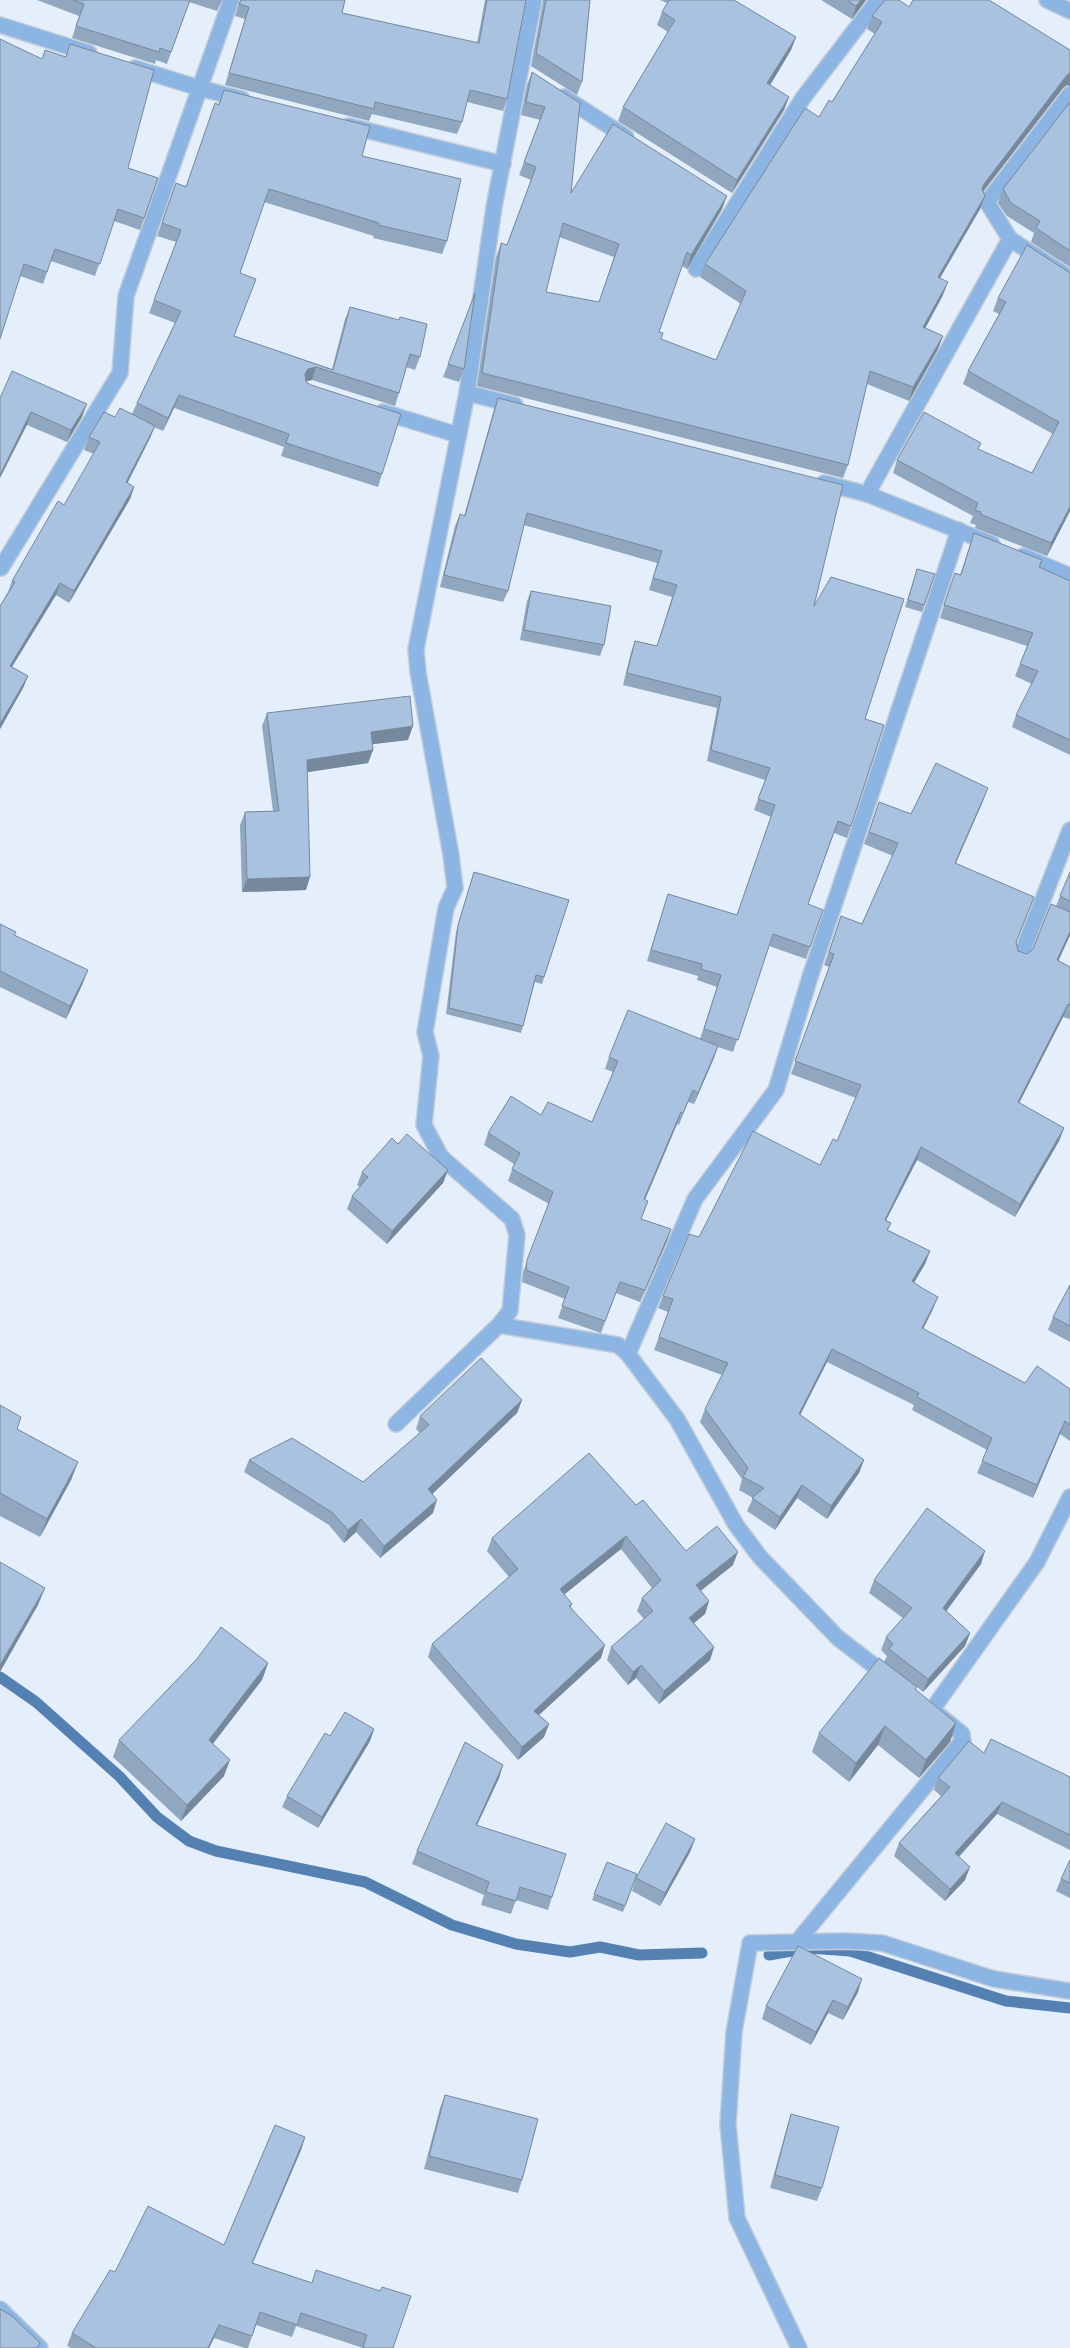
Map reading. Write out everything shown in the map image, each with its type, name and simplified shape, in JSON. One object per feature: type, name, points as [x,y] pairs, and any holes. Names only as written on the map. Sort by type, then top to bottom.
[{"type":"street","points":[[1,568],[120,373],[126,296],[230,0]]},
{"type":"street","points":[[396,1424],[499,1325],[510,1310],[517,1236],[512,1219],[441,1157],[424,1125],[431,1056],[425,1032],[446,908],[455,888],[451,855],[418,672],[416,649],[467,393],[494,208],[526,73],[534,0]]},
{"type":"street","points":[[696,269],[803,98],[878,0]]},
{"type":"street","points":[[1047,0],[1070,11]]},
{"type":"street","points":[[0,24],[104,58]]},
{"type":"street","points":[[123,64],[199,88],[256,102]]},
{"type":"street","points":[[555,92],[637,144]]},
{"type":"street","points":[[1070,94],[987,202],[1010,239],[1070,278]]},
{"type":"street","points":[[332,121],[503,164]]},
{"type":"street","points":[[719,196],[735,206]]},
{"type":"street","points":[[867,494],[1010,239]]},
{"type":"street","points":[[467,393],[533,410]]},
{"type":"street","points":[[365,406],[458,435]]},
{"type":"street","points":[[810,480],[867,494],[1070,576]]},
{"type":"street","points":[[628,1354],[695,1200],[776,1090],[810,977],[959,530]]},
{"type":"street","points":[[1020,958],[1070,830]]},
{"type":"street","points":[[499,1325],[618,1345],[628,1354],[677,1419],[736,1525],[760,1557],[838,1638],[900,1686]]},
{"type":"street","points":[[797,1942],[919,1796],[963,1740],[962,1734],[955,1727],[928,1707],[1037,1562],[1070,1497]]},
{"type":"street","points":[[798,2348],[737,2218],[728,2124],[734,2032],[750,1943],[882,1943],[994,1979],[1070,1991]]},
{"type":"street","points":[[0,2310],[40,2348]]},
{"type":"building","points":[[73,0],[190,0],[171,52],[160,48],[159,52],[76,26],[84,4]]},
{"type":"building","points":[[241,0],[345,0],[342,13],[479,43],[487,0],[526,0],[507,99],[470,90],[462,122],[375,102],[374,109],[229,73],[249,7],[239,4]]},
{"type":"building","points":[[546,0],[590,0],[582,82],[536,53]]},
{"type":"building","points":[[669,0],[734,0],[796,37],[767,83],[789,97],[737,180],[623,107],[675,20],[662,12]]},
{"type":"building","points":[[847,0],[861,0],[856,6]]},
{"type":"building","points":[[885,0],[899,0],[909,7],[913,0],[989,0],[1070,50],[1070,73],[984,184],[982,189],[985,196],[938,277],[948,282],[923,327],[943,336],[913,387],[870,371],[848,465],[482,373],[501,243],[507,245],[536,167],[524,162],[545,107],[526,102],[532,72],[580,103],[571,193],[613,124],[727,196],[691,255],[687,252],[659,332],[663,333],[661,339],[716,360],[746,291],[705,264],[805,108],[819,117],[829,100],[832,102],[882,22],[872,16]],"holes":[[[563,223],[619,244],[599,302],[546,292]]]},
{"type":"building","points":[[0,39],[42,59],[45,50],[66,57],[70,44],[154,70],[128,168],[158,178],[144,218],[118,209],[100,264],[55,249],[47,272],[24,264],[0,339]]},
{"type":"building","points":[[224,90],[370,126],[362,156],[461,179],[447,241],[378,225],[379,223],[269,189],[240,273],[256,279],[234,336],[333,370],[350,307],[399,320],[400,317],[427,324],[420,357],[410,354],[399,393],[316,367],[308,369],[305,374],[306,382],[311,385],[401,414],[382,474],[286,443],[289,434],[179,395],[168,418],[137,403],[181,311],[154,300],[181,230],[162,223],[176,183],[186,187],[215,103],[219,105]]},
{"type":"building","points":[[1070,102],[1070,251],[1036,228],[1040,221],[1011,203],[1003,189]]},
{"type":"building","points":[[1027,245],[1070,273],[1070,507],[1051,543],[980,514],[981,512],[975,510],[978,503],[897,460],[924,412],[981,443],[978,449],[1032,473],[1059,422],[968,371],[1006,302],[998,298]]},
{"type":"building","points":[[475,293],[464,369],[448,364]]},
{"type":"building","points":[[12,371],[87,404],[71,430],[31,412],[0,475],[0,398]]},
{"type":"building","points":[[498,398],[843,485],[814,606],[831,577],[904,599],[865,719],[884,725],[851,826],[838,821],[808,904],[823,910],[810,947],[773,934],[738,1040],[704,1029],[721,975],[701,969],[702,964],[651,950],[668,894],[737,915],[775,805],[758,799],[770,768],[711,750],[721,697],[627,673],[635,641],[657,646],[677,585],[653,578],[662,551],[527,513],[508,591],[444,575],[460,514],[465,516]]},
{"type":"building","points":[[120,408],[155,426],[126,482],[134,487],[74,591],[60,583],[10,666],[28,676],[0,724],[0,606],[15,582],[12,581],[58,501],[64,505],[100,442],[89,437],[104,412],[115,417]]},
{"type":"building","points":[[974,533],[1042,560],[1039,567],[1070,581],[1070,740],[1016,715],[1038,671],[1020,664],[1033,633],[944,605],[955,573],[961,575]]},
{"type":"building","points":[[917,569],[935,574],[924,605],[908,600]]},
{"type":"building","points":[[531,591],[611,606],[604,645],[524,630]]},
{"type":"building","points":[[410,696],[413,726],[371,732],[373,750],[307,760],[310,877],[247,879],[245,812],[279,811],[267,713]]},
{"type":"building","points":[[936,763],[988,788],[955,863],[1034,897],[1016,942],[1018,951],[1027,954],[1033,949],[1051,904],[1070,912],[1070,932],[1057,960],[1070,967],[1070,1005],[1068,1004],[1018,1102],[1064,1128],[1020,1204],[921,1147],[885,1220],[891,1223],[887,1230],[930,1251],[912,1281],[938,1297],[922,1328],[1025,1383],[1037,1366],[1070,1389],[1070,1425],[1065,1421],[1037,1485],[982,1461],[992,1438],[917,1397],[919,1393],[832,1349],[799,1414],[864,1460],[831,1506],[802,1485],[780,1517],[752,1498],[764,1488],[743,1477],[748,1468],[705,1409],[728,1363],[659,1337],[673,1299],[663,1296],[689,1234],[699,1237],[753,1131],[820,1165],[833,1139],[837,1141],[861,1085],[795,1061],[834,954],[829,952],[841,916],[862,924],[898,843],[869,832],[879,802],[911,814]]},
{"type":"building","points":[[474,872],[569,900],[544,977],[536,975],[523,1026],[449,1008],[458,925]]},
{"type":"building","points":[[1070,872],[1070,901],[1060,896]]},
{"type":"building","points":[[0,924],[16,932],[14,935],[88,970],[70,1006],[0,971]]},
{"type":"building","points":[[628,1010],[718,1046],[698,1093],[693,1090],[683,1113],[681,1112],[644,1199],[648,1201],[641,1219],[671,1229],[645,1290],[620,1282],[605,1321],[562,1306],[569,1287],[526,1270],[527,1260],[553,1192],[512,1169],[520,1153],[488,1133],[511,1096],[541,1115],[548,1102],[592,1122],[618,1061],[609,1057]]},
{"type":"building","points":[[407,1134],[448,1170],[392,1231],[352,1196],[368,1177],[362,1172],[392,1138],[398,1144]]},
{"type":"building","points":[[1070,1285],[1070,1326],[1053,1317]]},
{"type":"building","points":[[481,1358],[522,1400],[428,1489],[437,1500],[384,1546],[361,1519],[348,1530],[333,1513],[249,1460],[292,1438],[363,1482],[429,1425],[420,1416]]},
{"type":"building","points":[[0,1405],[21,1417],[17,1429],[78,1462],[47,1519],[0,1493]]},
{"type":"building","points":[[589,1453],[636,1505],[643,1500],[686,1551],[717,1526],[738,1552],[696,1585],[709,1601],[689,1618],[714,1647],[664,1691],[641,1665],[633,1672],[611,1647],[653,1611],[642,1598],[661,1580],[626,1536],[560,1589],[572,1604],[569,1606],[605,1645],[534,1711],[549,1724],[522,1747],[432,1644],[518,1569],[492,1538]]},
{"type":"building","points":[[927,1508],[985,1551],[943,1608],[970,1633],[928,1679],[889,1649],[893,1644],[886,1637],[912,1608],[874,1580]]},
{"type":"building","points":[[0,1562],[45,1588],[0,1665]]},
{"type":"building","points":[[221,1627],[268,1663],[209,1740],[230,1760],[187,1805],[119,1740],[196,1660]]},
{"type":"building","points":[[879,1658],[917,1687],[915,1689],[956,1723],[926,1760],[885,1726],[856,1763],[819,1733]]},
{"type":"building","points":[[345,1712],[374,1729],[322,1817],[287,1796],[325,1733],[330,1736]]},
{"type":"building","points":[[991,1739],[1070,1777],[1070,1835],[1002,1802],[955,1853],[970,1867],[950,1889],[899,1843],[950,1787],[938,1778],[969,1741],[984,1753]]},
{"type":"building","points":[[465,1742],[503,1765],[476,1825],[566,1854],[552,1897],[520,1887],[516,1901],[486,1892],[489,1882],[417,1851]]},
{"type":"building","points":[[666,1823],[695,1839],[665,1893],[636,1878]]},
{"type":"building","points":[[1070,1860],[1070,1883],[1061,1879]]},
{"type":"building","points":[[607,1862],[637,1874],[625,1906],[594,1894]]},
{"type":"building","points":[[798,1946],[862,1979],[848,2007],[833,2000],[816,2032],[766,2006]]},
{"type":"building","points":[[445,2095],[538,2119],[522,2180],[429,2156]]},
{"type":"building","points":[[791,2114],[839,2127],[822,2188],[775,2175]]},
{"type":"building","points":[[275,2125],[305,2137],[252,2263],[312,2283],[316,2270],[380,2291],[382,2287],[411,2296],[393,2348],[363,2348],[367,2335],[301,2313],[297,2325],[260,2312],[252,2336],[219,2325],[208,2348],[96,2348],[72,2333],[110,2270],[115,2272],[148,2206],[224,2245]]},
{"type":"building","points":[[0,2309],[12,2316],[40,2343],[37,2348],[0,2348]]},
{"type":"waterway","points":[[0,1677],[36,1702],[119,1776],[157,1817],[189,1841],[216,1851],[365,1882],[452,1925],[516,1944],[570,1952],[600,1947],[639,1955],[702,1953]]},
{"type":"waterway","points":[[769,1955],[809,1948],[850,1951],[1006,2001],[1070,2008]]}]
